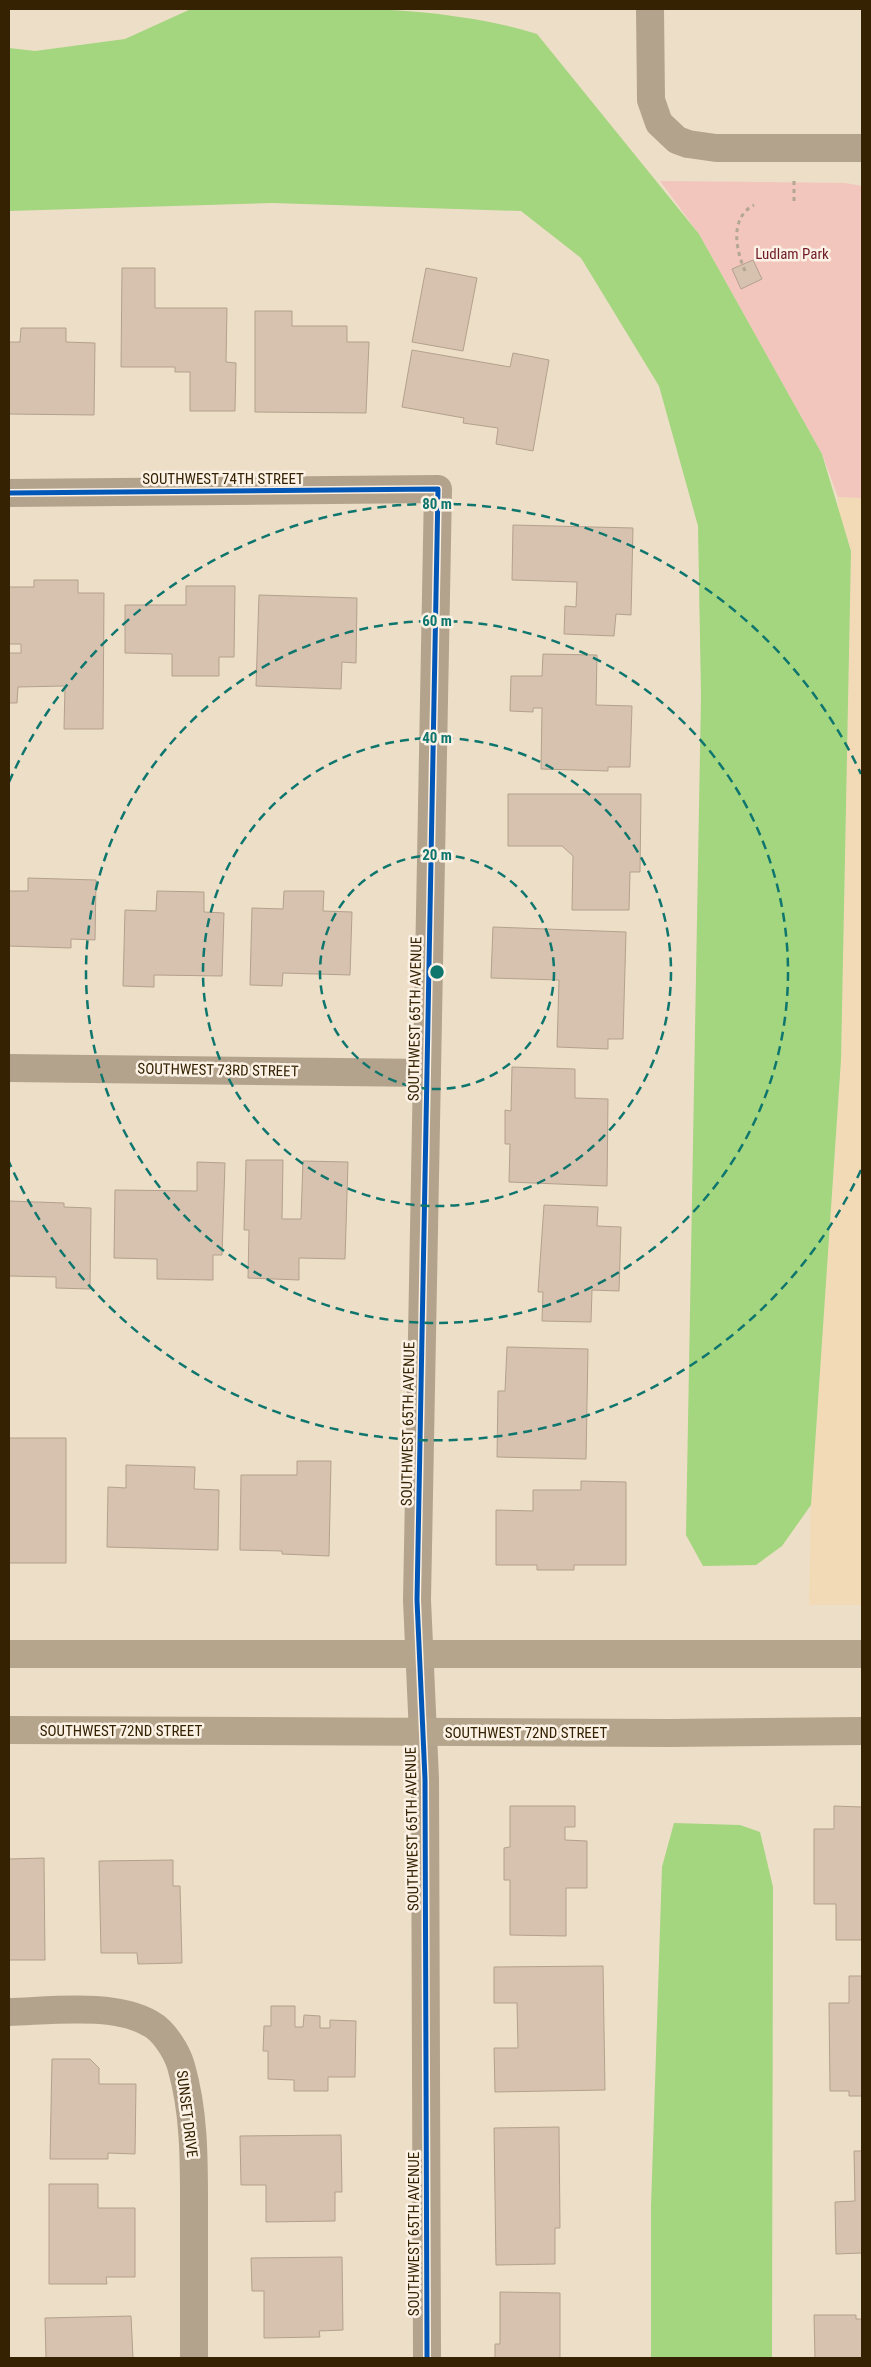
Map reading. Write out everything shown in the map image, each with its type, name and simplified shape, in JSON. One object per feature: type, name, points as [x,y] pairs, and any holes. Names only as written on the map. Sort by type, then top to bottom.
[{"type":"main road","points":[[9,1654],[862,1654]]},
{"type":"main road","name":"SOUTHWEST 72ND STREET","points":[[9,1730],[423,1732],[862,1731]]},
{"type":"street","points":[[650,9],[649,86],[651,100],[659,123],[677,140],[700,147],[743,149],[862,148]]},
{"type":"street","name":"SOUTHWEST 74TH STREET","points":[[9,493],[438,490]]},
{"type":"street","name":"SOUTHWEST 65TH AVENUE","points":[[427,2358],[425,1798],[417,1600],[438,490]]},
{"type":"street","name":"SOUTHWEST 73RD STREET","points":[[9,1068],[427,1073]]},
{"type":"street","name":"SUNSET DRIVE","points":[[9,2012],[96,2010],[127,2014],[152,2024],[166,2037],[181,2065],[191,2126],[194,2172],[194,2358]]},
{"type":"path","points":[[794,176],[794,205]]},
{"type":"path","points":[[745,272],[737,250],[736,233],[748,208],[754,204]]},
{"type":"shaded area","points":[[322,8],[409,11],[495,23],[537,34],[699,234],[822,454],[851,551],[841,1060],[811,1505],[782,1546],[756,1565],[703,1566],[686,1535],[701,696],[698,526],[659,386],[581,258],[521,211],[273,203],[9,211],[9,48],[35,51],[125,39],[191,9]]},
{"type":"shaded area","points":[[838,497],[862,498],[862,1605],[809,1605],[811,1505],[841,1060],[851,551],[838,508]]},
{"type":"shaded area","points":[[674,1823],[740,1825],[760,1832],[773,1887],[772,2358],[651,2358],[651,2208],[662,1867]]},
{"type":"green space","name":"Ludlam Park","points":[[660,181],[845,183],[862,186],[862,498],[838,497],[822,454],[699,234]]},
{"type":"building","points":[[753,260],[762,279],[741,289],[732,269]]},
{"type":"building","points":[[122,268],[155,268],[155,308],[227,308],[226,362],[236,363],[235,411],[190,411],[190,372],[175,372],[175,367],[121,367]]},
{"type":"building","points":[[426,268],[477,278],[463,351],[412,342]]},
{"type":"building","points":[[255,311],[292,311],[292,326],[347,326],[347,342],[369,342],[366,413],[255,412]]},
{"type":"building","points":[[21,328],[66,328],[66,342],[95,343],[94,415],[9,414],[9,342],[20,342]]},
{"type":"building","points":[[412,350],[510,367],[513,353],[549,360],[533,451],[496,444],[498,428],[463,423],[464,418],[402,407]]},
{"type":"building","points":[[513,525],[633,528],[631,615],[616,614],[614,636],[564,634],[565,606],[576,607],[577,582],[512,580]]},
{"type":"building","points":[[34,580],[78,580],[78,593],[104,593],[103,729],[64,729],[65,686],[18,687],[17,703],[9,703],[9,653],[21,653],[21,644],[9,644],[9,587],[34,587]]},
{"type":"building","points":[[186,586],[235,586],[234,657],[219,657],[219,676],[172,676],[172,654],[125,653],[125,605],[186,605]]},
{"type":"building","points":[[259,595],[357,598],[356,663],[342,662],[341,689],[256,686]]},
{"type":"building","points":[[543,654],[597,655],[596,705],[632,706],[630,767],[608,767],[608,771],[541,769],[542,708],[533,708],[533,712],[510,711],[511,676],[542,676]]},
{"type":"building","points":[[508,794],[641,794],[640,872],[630,872],[629,910],[572,910],[573,856],[562,846],[508,846]]},
{"type":"building","points":[[28,878],[96,880],[95,940],[71,939],[71,948],[9,946],[9,891],[28,891]]},
{"type":"building","points":[[157,891],[204,892],[204,912],[224,913],[222,976],[154,975],[154,987],[123,986],[125,910],[156,911]]},
{"type":"building","points":[[284,891],[324,891],[323,911],[352,912],[350,975],[283,973],[282,986],[250,985],[252,908],[283,909]]},
{"type":"building","points":[[493,927],[626,932],[623,1039],[608,1039],[608,1049],[557,1047],[559,980],[491,978]]},
{"type":"building","points":[[512,1067],[575,1069],[575,1098],[608,1099],[607,1186],[509,1182],[510,1144],[505,1144],[505,1110],[511,1111]]},
{"type":"building","points":[[246,1160],[283,1160],[282,1219],[301,1219],[303,1161],[348,1162],[345,1259],[299,1258],[299,1280],[248,1278],[249,1230],[244,1230]]},
{"type":"building","points":[[197,1162],[225,1163],[222,1255],[213,1255],[213,1280],[157,1279],[157,1259],[114,1258],[115,1190],[197,1191]]},
{"type":"building","points":[[9,1201],[64,1203],[64,1207],[91,1208],[90,1289],[56,1288],[56,1277],[9,1276]]},
{"type":"building","points":[[544,1205],[598,1207],[597,1226],[621,1227],[619,1291],[592,1290],[591,1322],[542,1321],[543,1292],[538,1292]]},
{"type":"building","points":[[507,1347],[588,1349],[586,1459],[497,1457],[498,1391],[505,1391]]},
{"type":"building","points":[[9,1438],[66,1438],[66,1563],[9,1563]]},
{"type":"building","points":[[297,1461],[331,1461],[329,1556],[282,1554],[282,1551],[240,1550],[241,1475],[297,1475]]},
{"type":"building","points":[[126,1465],[195,1467],[194,1489],[219,1490],[218,1550],[107,1547],[108,1487],[126,1488]]},
{"type":"building","points":[[581,1481],[626,1482],[626,1565],[574,1565],[574,1570],[537,1570],[537,1565],[496,1565],[496,1510],[533,1511],[533,1490],[581,1490]]},
{"type":"building","points":[[510,1806],[575,1806],[575,1827],[565,1827],[565,1840],[587,1841],[587,1888],[566,1888],[566,1936],[510,1935],[510,1880],[504,1880],[504,1848],[510,1847]]},
{"type":"building","points":[[834,1806],[862,1807],[862,1940],[836,1940],[836,1904],[814,1904],[814,1829],[834,1829]]},
{"type":"building","points":[[44,1858],[45,1960],[9,1960],[9,1859]]},
{"type":"building","points":[[173,1860],[173,1886],[180,1886],[182,1963],[138,1964],[137,1953],[101,1953],[99,1861]]},
{"type":"building","points":[[603,1966],[605,2090],[495,2092],[494,2048],[518,2048],[517,2003],[494,2003],[494,1967]]},
{"type":"building","points":[[849,1976],[862,1976],[862,2096],[849,2096],[849,2091],[830,2091],[829,2003],[849,2003]]},
{"type":"building","points":[[271,2006],[295,2006],[295,2027],[303,2027],[304,2015],[320,2016],[320,2028],[330,2028],[330,2020],[356,2021],[355,2077],[328,2077],[328,2091],[294,2091],[294,2080],[268,2079],[268,2051],[263,2051],[264,2026],[271,2026]]},
{"type":"building","points":[[52,2059],[90,2059],[99,2068],[99,2084],[136,2084],[135,2154],[108,2153],[108,2159],[50,2159]]},
{"type":"building","points":[[559,2127],[560,2228],[555,2228],[555,2264],[496,2265],[494,2128]]},
{"type":"building","points":[[341,2135],[342,2192],[335,2192],[335,2221],[266,2222],[266,2185],[241,2185],[240,2136]]},
{"type":"building","points":[[854,2151],[862,2151],[862,2253],[836,2254],[835,2202],[855,2201]]},
{"type":"building","points":[[49,2184],[98,2184],[98,2208],[135,2208],[135,2277],[106,2277],[107,2284],[49,2284]]},
{"type":"building","points":[[342,2257],[343,2330],[319,2331],[320,2337],[264,2338],[264,2291],[252,2291],[251,2258]]},
{"type":"building","points":[[500,2292],[560,2293],[560,2358],[495,2358],[495,2344],[500,2344]]},
{"type":"building","points":[[814,2315],[856,2315],[856,2319],[862,2319],[862,2358],[815,2358]]},
{"type":"building","points":[[131,2316],[133,2358],[46,2358],[45,2318]]},
{"type":"cycle path","points":[[9,493],[438,489],[417,1600],[425,1779],[427,2358]]}]
